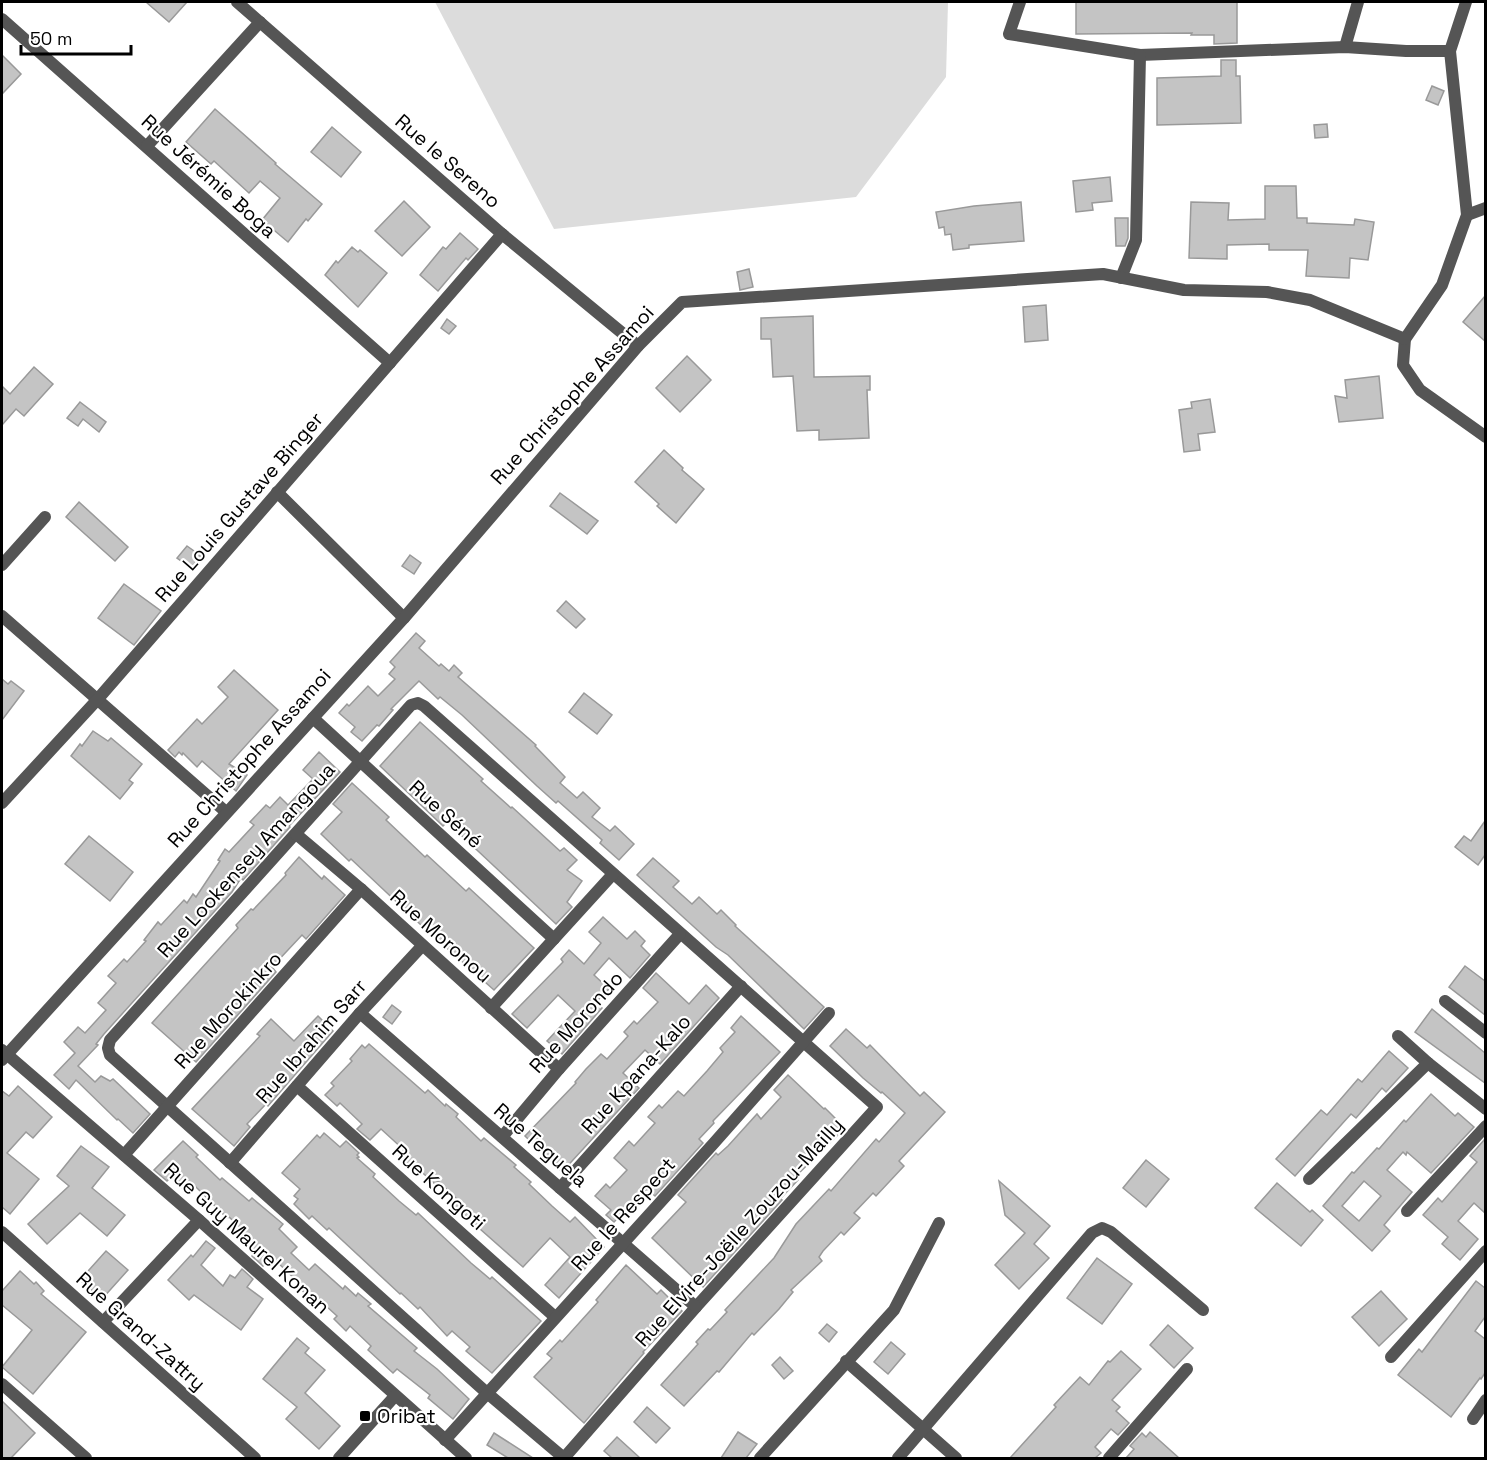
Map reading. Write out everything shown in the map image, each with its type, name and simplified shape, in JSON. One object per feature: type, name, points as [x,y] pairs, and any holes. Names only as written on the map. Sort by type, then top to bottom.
[{"type":"street","name":"Rue le Sereno","points":[[237,2],[502,234],[638,346]]},
{"type":"street","points":[[1020,2],[1009,34],[1140,56],[1345,47],[1450,51]]},
{"type":"street","points":[[1345,47],[1358,2]]},
{"type":"street","points":[[1466,2],[1450,51],[1467,215],[1442,285],[1404,339],[1403,365],[1420,390],[1485,437]]},
{"type":"street","name":"Rue Jérémie Boga","points":[[2,19],[390,363]]},
{"type":"street","points":[[147,146],[260,22]]},
{"type":"street","points":[[1121,278],[1136,240],[1140,56]]},
{"type":"street","points":[[1467,215],[1485,208]]},
{"type":"street","name":"Rue Louis Gustave Binger","points":[[2,803],[97,700],[502,234]]},
{"type":"street","name":"Rue Christophe Assamoi","points":[[3,1054],[404,618],[638,346],[682,302],[1103,274],[1184,290],[1267,291],[1310,300],[1404,339]]},
{"type":"street","points":[[277,492],[404,618]]},
{"type":"street","points":[[2,565],[45,517]]},
{"type":"street","points":[[2,616],[226,812]]},
{"type":"street","name":"Rue Lookensey Amangoua","points":[[487,1393],[110,1055],[108,1048],[111,1040],[359,762],[411,705],[417,703],[424,706],[802,1041]]},
{"type":"street","name":"Rue Séné","points":[[313,718],[554,939]]},
{"type":"street","name":"Rue Moronou","points":[[296,834],[361,889],[559,1069]]},
{"type":"street","points":[[491,1008],[613,874]]},
{"type":"street","name":"Rue Morokinkro","points":[[124,1155],[361,889]]},
{"type":"street","name":"Rue Morondo","points":[[502,1137],[559,1069],[680,934]]},
{"type":"street","name":"Rue Ibrahim Sarr","points":[[230,1163],[360,1013],[422,946]]},
{"type":"street","name":"Rue Kpana-Kalo","points":[[561,1188],[741,986]]},
{"type":"street","points":[[1445,1001],[1485,1033]]},
{"type":"street","name":"Rue Teguela","points":[[360,1013],[696,1307]]},
{"type":"street","name":"Rue le Respect","points":[[445,1440],[829,1013]]},
{"type":"street","points":[[1398,1036],[1485,1109]]},
{"type":"street","name":"Rue Elvire-Joëlle Zouzou-Mailly","points":[[487,1393],[564,1458],[696,1307],[877,1107],[802,1041]]},
{"type":"street","name":"Rue Guy Maurel Konan","points":[[3,1054],[199,1220],[466,1458]]},
{"type":"street","points":[[1310,1179],[1428,1063]]},
{"type":"street","name":"Rue Kongoti","points":[[297,1086],[555,1317]]},
{"type":"street","points":[[1407,1210],[1485,1126]]},
{"type":"street","points":[[103,1322],[199,1220]]},
{"type":"street","points":[[760,1458],[894,1310],[939,1223]]},
{"type":"street","points":[[898,1458],[1092,1233],[1102,1228],[1112,1232],[1203,1310]]},
{"type":"street","name":"Rue Grand-Zattry","points":[[4,1239],[103,1322],[255,1458]]},
{"type":"street","points":[[1391,1357],[1485,1251]]},
{"type":"street","points":[[846,1361],[956,1458]]},
{"type":"street","points":[[1109,1458],[1187,1368]]},
{"type":"street","points":[[2,1384],[86,1458]]},
{"type":"street","points":[[339,1458],[395,1396]]},
{"type":"street","points":[[1473,1419],[1485,1400]]},
{"type":"shaded area","points":[[435,2],[948,2],[946,77],[856,197],[554,229]]},
{"type":"building","points":[[146,2],[187,2],[169,22]]},
{"type":"building","points":[[1076,2],[1237,2],[1237,43],[1214,44],[1214,35],[1191,35],[1192,33],[1076,34]]},
{"type":"building","points":[[2,55],[21,74],[2,94]]},
{"type":"building","points":[[1221,60],[1236,60],[1236,76],[1240,76],[1241,123],[1157,125],[1157,78],[1221,76]]},
{"type":"building","points":[[1432,86],[1444,91],[1438,105],[1426,100]]},
{"type":"building","points":[[215,109],[322,204],[308,221],[306,219],[288,242],[262,220],[280,198],[260,181],[249,193],[214,161],[211,164],[186,142]]},
{"type":"building","points":[[1327,124],[1328,137],[1315,138],[1314,125]]},
{"type":"building","points":[[332,127],[361,152],[341,177],[311,152]]},
{"type":"building","points":[[1110,177],[1112,201],[1092,203],[1093,210],[1076,212],[1073,181]]},
{"type":"building","points":[[1265,186],[1296,186],[1297,218],[1307,218],[1307,223],[1354,225],[1355,219],[1374,222],[1368,260],[1350,258],[1349,278],[1306,276],[1308,250],[1269,250],[1269,244],[1227,245],[1227,259],[1189,258],[1191,202],[1229,203],[1228,220],[1265,219]]},
{"type":"building","points":[[404,201],[430,227],[402,256],[375,231]]},
{"type":"building","points":[[1021,202],[1024,241],[969,245],[969,248],[953,250],[951,234],[945,235],[944,227],[939,228],[936,212]]},
{"type":"building","points":[[1115,218],[1128,218],[1128,238],[1125,246],[1116,246]]},
{"type":"building","points":[[460,233],[478,249],[468,260],[466,258],[438,291],[420,275],[443,247],[446,249]]},
{"type":"building","points":[[352,247],[358,252],[360,250],[387,273],[358,307],[325,275]]},
{"type":"building","points":[[749,269],[753,287],[740,290],[737,272]]},
{"type":"building","points":[[1485,296],[1485,341],[1463,322]]},
{"type":"building","points":[[1046,305],[1048,340],[1025,342],[1023,307]]},
{"type":"building","points":[[813,316],[814,377],[870,376],[870,390],[867,390],[869,438],[819,440],[819,430],[797,431],[793,376],[773,377],[771,339],[761,339],[761,318]]},
{"type":"building","points":[[447,319],[456,326],[449,334],[441,328]]},
{"type":"building","points":[[687,356],[711,380],[680,412],[656,388]]},
{"type":"building","points":[[34,367],[53,384],[24,416],[16,409],[2,425],[2,386],[10,394]]},
{"type":"building","points":[[1379,376],[1383,418],[1339,422],[1335,396],[1347,398],[1345,380]]},
{"type":"building","points":[[1210,399],[1215,432],[1198,434],[1200,450],[1184,452],[1179,410],[1192,408],[1191,402]]},
{"type":"building","points":[[80,402],[106,422],[99,432],[83,419],[78,426],[67,418]]},
{"type":"building","points":[[664,450],[704,489],[676,523],[635,482]]},
{"type":"building","points":[[560,493],[598,521],[587,534],[550,506]]},
{"type":"building","points":[[79,502],[128,547],[115,561],[66,517]]},
{"type":"building","points":[[187,546],[201,556],[191,568],[177,558]]},
{"type":"building","points":[[410,555],[421,563],[414,574],[402,566]]},
{"type":"building","points":[[124,584],[161,611],[134,645],[98,618]]},
{"type":"building","points":[[566,601],[585,619],[576,628],[557,611]]},
{"type":"building","points":[[416,633],[425,641],[419,648],[439,666],[441,664],[449,671],[454,665],[462,673],[458,677],[536,745],[565,777],[560,783],[577,798],[583,792],[600,808],[592,817],[610,831],[615,826],[634,844],[619,860],[600,843],[602,840],[558,801],[556,803],[462,715],[440,697],[438,699],[419,681],[391,709],[393,710],[379,726],[377,725],[362,741],[351,732],[355,727],[339,713],[368,686],[378,696],[395,679],[389,674],[395,667],[390,662]]},
{"type":"building","points":[[234,670],[278,710],[229,764],[247,775],[236,791],[202,761],[197,767],[183,753],[182,755],[179,752],[175,757],[168,750],[197,719],[202,724],[228,697],[218,687]]},
{"type":"building","points":[[2,679],[8,684],[11,681],[24,691],[2,720]]},
{"type":"building","points":[[584,693],[612,715],[597,734],[569,712]]},
{"type":"building","points":[[420,722],[483,779],[481,781],[511,808],[560,851],[564,848],[577,860],[567,870],[582,881],[567,902],[572,907],[556,924],[447,822],[443,826],[380,766]]},
{"type":"building","points":[[93,731],[108,741],[111,738],[142,764],[129,780],[133,783],[120,799],[71,756]]},
{"type":"building","points":[[319,752],[340,772],[289,826],[243,880],[241,878],[232,892],[78,1066],[95,1082],[101,1076],[110,1081],[113,1079],[150,1114],[133,1133],[76,1080],[69,1089],[54,1075],[75,1053],[64,1042],[78,1027],[85,1033],[106,1010],[98,1003],[116,983],[108,976],[124,959],[127,962],[146,941],[144,940],[158,922],[161,925],[184,900],[187,903],[193,894],[196,897],[220,861],[218,860],[225,849],[229,852],[254,825],[250,822],[266,805],[270,808],[280,797],[288,805],[313,779],[303,770]]},
{"type":"building","points":[[352,783],[389,817],[386,820],[425,857],[427,855],[466,891],[469,888],[534,948],[494,990],[321,834],[342,812],[333,804]]},
{"type":"building","points":[[1485,821],[1485,855],[1478,865],[1455,847],[1464,836],[1471,841]]},
{"type":"building","points":[[89,836],[133,872],[110,901],[65,864]]},
{"type":"building","points":[[299,857],[322,879],[324,876],[345,895],[306,939],[302,935],[272,967],[276,972],[196,1062],[152,1023],[238,928],[236,925],[286,875],[285,873]]},
{"type":"building","points":[[653,858],[679,881],[673,887],[692,904],[699,897],[717,914],[721,910],[735,926],[824,1007],[804,1029],[728,955],[716,947],[637,875]]},
{"type":"building","points":[[603,917],[627,939],[635,931],[645,941],[641,946],[650,955],[630,978],[609,958],[594,975],[609,989],[596,1002],[602,1008],[562,1054],[547,1041],[575,1011],[558,995],[527,1028],[512,1014],[563,962],[561,959],[569,950],[584,964],[601,943],[589,932]]},
{"type":"building","points":[[1465,966],[1485,981],[1485,1015],[1449,987]]},
{"type":"building","points":[[656,973],[689,1004],[706,985],[719,998],[660,1064],[645,1050],[623,1073],[639,1088],[562,1172],[525,1136],[601,1054],[607,1059],[628,1036],[624,1032],[634,1021],[637,1024],[658,1002],[643,988]]},
{"type":"building","points":[[392,1005],[401,1012],[392,1024],[383,1017]]},
{"type":"building","points":[[1432,1009],[1485,1053],[1485,1083],[1415,1032]]},
{"type":"building","points":[[318,1016],[333,1031],[268,1106],[266,1104],[247,1124],[250,1127],[234,1146],[192,1109],[260,1036],[257,1034],[271,1019],[294,1041]]},
{"type":"building","points":[[741,1016],[780,1052],[713,1121],[714,1123],[699,1139],[703,1143],[655,1196],[647,1189],[614,1222],[606,1215],[611,1210],[595,1196],[606,1184],[610,1188],[627,1170],[614,1158],[629,1141],[634,1146],[655,1123],[648,1117],[659,1105],[662,1108],[678,1091],[684,1096],[707,1071],[723,1052],[720,1048],[735,1032],[731,1028]]},
{"type":"building","points":[[846,1029],[867,1048],[870,1045],[920,1096],[924,1092],[945,1112],[899,1161],[904,1166],[876,1196],[873,1193],[854,1213],[860,1218],[844,1235],[841,1232],[823,1251],[819,1257],[822,1261],[791,1290],[793,1292],[779,1309],[754,1335],[752,1333],[719,1372],[717,1371],[684,1406],[661,1385],[698,1344],[696,1342],[727,1312],[725,1310],[774,1258],[796,1224],[829,1189],[831,1191],[876,1139],[879,1142],[905,1113],[863,1078],[830,1046]]},
{"type":"building","points":[[369,1044],[425,1093],[428,1090],[445,1106],[446,1104],[458,1114],[456,1117],[481,1141],[484,1138],[516,1165],[514,1167],[552,1206],[570,1222],[575,1217],[604,1247],[559,1298],[545,1285],[570,1257],[550,1238],[523,1267],[454,1206],[459,1201],[438,1181],[435,1184],[415,1166],[412,1169],[399,1156],[404,1150],[381,1129],[370,1140],[357,1129],[362,1124],[340,1103],[337,1106],[325,1095],[334,1086],[331,1083],[352,1061],[350,1059],[362,1045],[365,1048]]},
{"type":"building","points":[[1389,1051],[1408,1068],[1386,1092],[1382,1088],[1356,1118],[1351,1114],[1295,1176],[1276,1159],[1321,1110],[1327,1115],[1358,1079],[1362,1082]]},
{"type":"building","points":[[788,1075],[845,1128],[795,1177],[798,1180],[780,1199],[782,1200],[703,1287],[652,1238],[686,1202],[678,1195],[716,1153],[718,1155],[728,1146],[757,1114],[761,1119],[781,1097],[774,1090]]},
{"type":"building","points":[[18,1086],[52,1117],[33,1138],[26,1132],[7,1153],[39,1179],[10,1214],[2,1207],[2,1091],[9,1096]]},
{"type":"building","points":[[1431,1094],[1455,1116],[1458,1113],[1474,1127],[1431,1173],[1407,1152],[1406,1155],[1403,1152],[1387,1170],[1412,1192],[1384,1225],[1390,1231],[1372,1251],[1323,1206],[1352,1172],[1354,1173],[1377,1148],[1379,1149],[1404,1120],[1406,1122]],"holes":[[[1364,1181],[1381,1196],[1359,1221],[1342,1206]]]},
{"type":"building","points":[[324,1133],[340,1147],[346,1141],[359,1153],[357,1158],[375,1174],[373,1177],[399,1201],[416,1215],[418,1213],[471,1263],[490,1279],[492,1277],[541,1321],[492,1373],[466,1351],[470,1347],[452,1331],[447,1336],[420,1307],[418,1309],[400,1294],[329,1228],[327,1230],[312,1216],[309,1219],[294,1204],[298,1199],[294,1196],[300,1189],[282,1173],[317,1135],[320,1138]]},
{"type":"building","points":[[1485,1139],[1485,1213],[1474,1203],[1458,1221],[1478,1239],[1460,1260],[1442,1244],[1448,1237],[1423,1215],[1438,1198],[1442,1202],[1477,1162],[1470,1156]]},
{"type":"building","points":[[183,1141],[220,1180],[222,1178],[249,1201],[252,1198],[283,1224],[279,1229],[297,1247],[291,1253],[309,1270],[315,1264],[343,1289],[345,1286],[356,1296],[358,1293],[371,1304],[368,1306],[417,1348],[414,1351],[469,1399],[453,1419],[428,1398],[430,1395],[397,1369],[393,1373],[368,1350],[371,1346],[350,1326],[346,1331],[334,1319],[337,1316],[314,1295],[310,1298],[296,1285],[298,1282],[274,1259],[269,1265],[265,1262],[263,1266],[252,1256],[254,1252],[241,1241],[247,1234],[229,1217],[227,1218],[194,1185],[187,1193],[171,1177],[167,1181],[154,1170]]},
{"type":"building","points":[[81,1146],[109,1167],[92,1188],[125,1215],[107,1236],[80,1213],[47,1244],[28,1224],[69,1186],[57,1176]]},
{"type":"building","points":[[1146,1160],[1169,1179],[1146,1207],[1123,1188]]},
{"type":"building","points":[[999,1181],[1050,1226],[1034,1244],[1049,1258],[1019,1289],[995,1265],[1025,1233],[1005,1215]]},
{"type":"building","points":[[1277,1183],[1310,1212],[1312,1210],[1323,1220],[1301,1246],[1255,1208]]},
{"type":"building","points":[[206,1241],[215,1248],[201,1265],[223,1286],[230,1275],[235,1278],[242,1269],[253,1279],[247,1287],[263,1299],[241,1330],[194,1295],[189,1300],[168,1280],[191,1255],[193,1257]]},
{"type":"building","points":[[106,1251],[128,1270],[102,1299],[80,1280]]},
{"type":"building","points":[[1097,1258],[1132,1284],[1102,1324],[1067,1298]]},
{"type":"building","points":[[626,1265],[657,1294],[661,1290],[682,1311],[643,1352],[584,1423],[534,1377],[552,1358],[547,1354],[560,1340],[562,1342],[598,1302],[596,1300]]},
{"type":"building","points":[[20,1271],[34,1284],[36,1282],[44,1291],[41,1294],[86,1332],[33,1394],[2,1367],[32,1330],[2,1305],[2,1291]]},
{"type":"building","points":[[1476,1281],[1485,1288],[1485,1317],[1475,1331],[1485,1339],[1485,1373],[1451,1417],[1398,1375],[1419,1349],[1422,1352]]},
{"type":"building","points":[[1381,1291],[1407,1319],[1379,1346],[1352,1317]]},
{"type":"building","points":[[827,1324],[837,1332],[829,1342],[819,1333]]},
{"type":"building","points":[[1168,1325],[1193,1348],[1174,1368],[1150,1345]]},
{"type":"building","points":[[297,1338],[309,1348],[305,1353],[325,1370],[305,1393],[340,1426],[319,1449],[286,1419],[297,1407],[263,1379]]},
{"type":"building","points":[[891,1342],[905,1354],[888,1374],[874,1362]]},
{"type":"building","points":[[1121,1351],[1141,1369],[1112,1400],[1120,1407],[1116,1411],[1129,1423],[1118,1435],[1111,1429],[1095,1447],[1101,1453],[1095,1458],[1010,1458],[1080,1377],[1089,1385],[1108,1361],[1110,1362]]},
{"type":"building","points":[[780,1357],[793,1371],[784,1379],[772,1365]]},
{"type":"building","points":[[2,1401],[35,1433],[11,1458],[2,1458]]},
{"type":"building","points":[[647,1407],[670,1428],[656,1443],[634,1422]]},
{"type":"building","points":[[738,1432],[757,1444],[746,1458],[721,1458]]},
{"type":"building","points":[[1150,1432],[1179,1458],[1126,1458],[1134,1449],[1130,1446],[1142,1433],[1146,1437]]},
{"type":"building","points":[[494,1433],[533,1458],[508,1458],[487,1445]]},
{"type":"building","points":[[617,1437],[640,1458],[612,1458],[604,1451]]},
{"type":"place","name":"Oribat","points":[[365,1416]]}]
